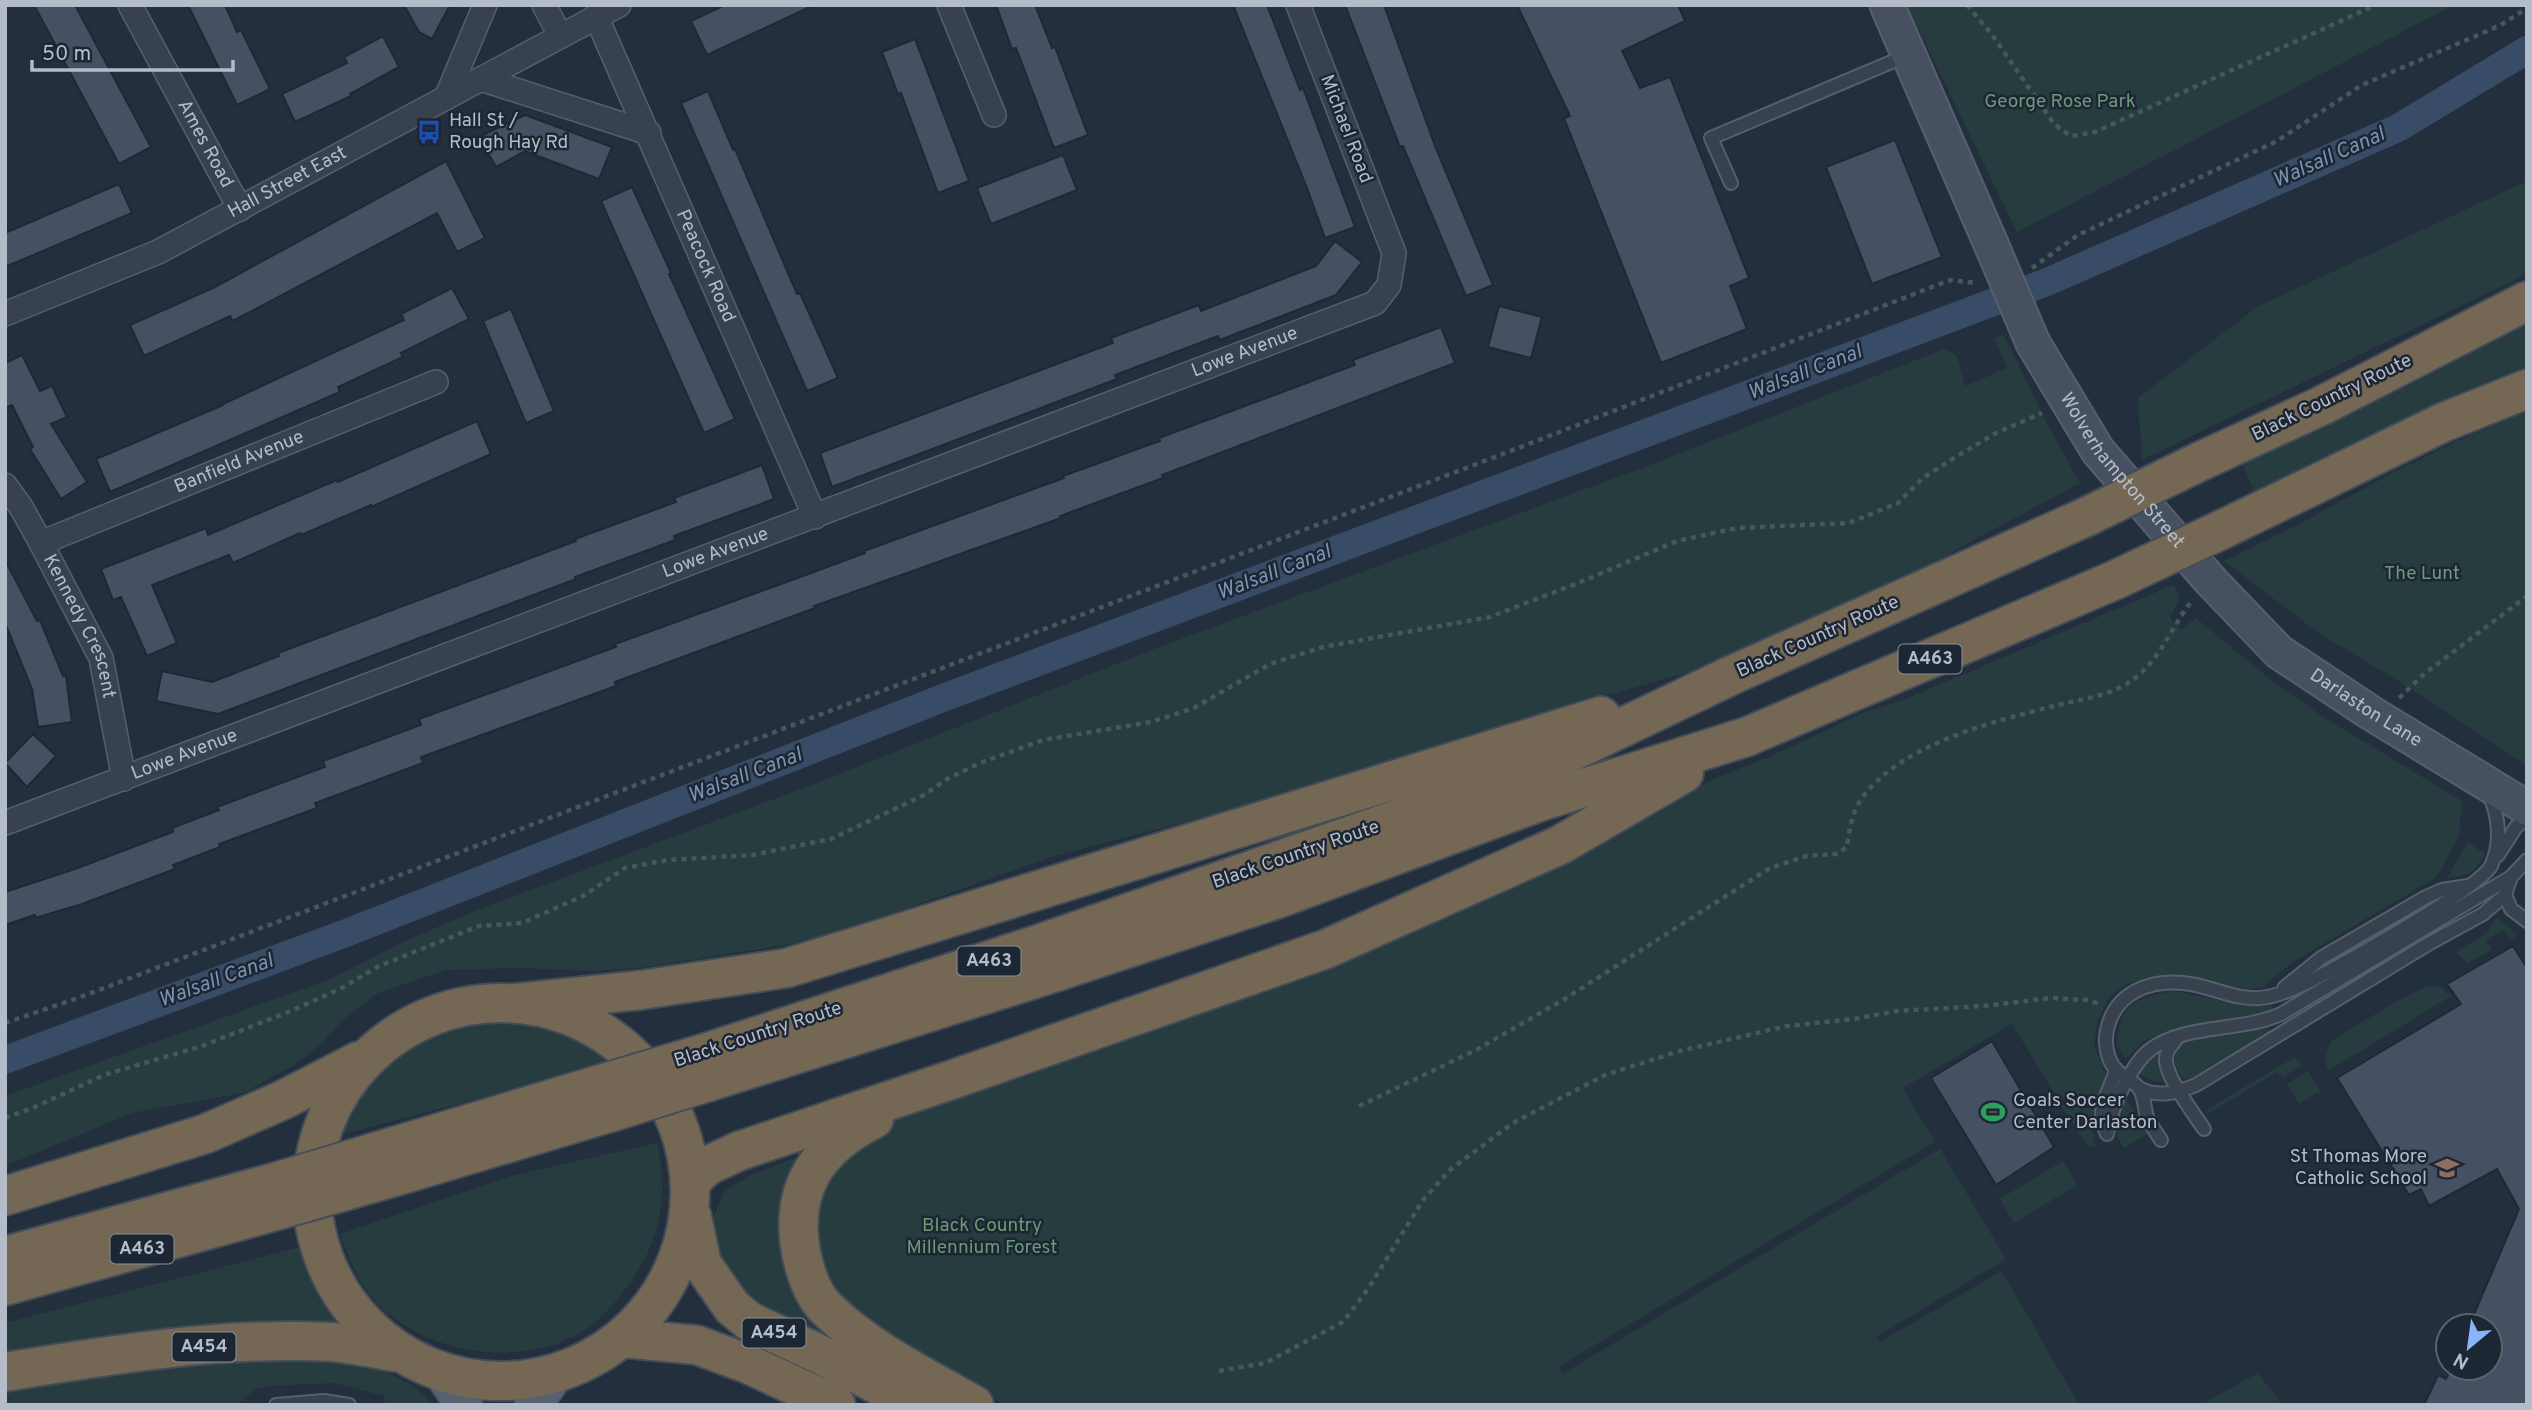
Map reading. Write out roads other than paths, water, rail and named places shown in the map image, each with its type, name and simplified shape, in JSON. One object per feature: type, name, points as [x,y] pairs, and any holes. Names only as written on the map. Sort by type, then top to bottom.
[{"type":"highway","name":"Black Country Route","points":[[716,1065],[1061,937],[1521,775],[1732,675],[2086,517],[2322,406],[2527,301]]},
{"type":"highway","name":"Black Country Route","points":[[5,1286],[275,1196],[716,1065],[1076,966],[1280,898],[1539,802],[1746,737],[2115,580],[2444,422],[2527,388]]},
{"type":"highway","points":[[5,1196],[205,1134],[283,1100],[372,1054],[409,1026],[435,1014],[482,1004],[641,990],[787,968],[1732,675]]},
{"type":"highway","points":[[691,1194],[707,1166],[739,1150],[954,1079],[1326,949],[1560,845],[1746,737]]},
{"type":"highway","points":[[372,1054],[349,1080],[327,1118],[317,1146],[312,1199],[317,1235],[334,1280],[361,1319],[403,1353],[442,1372],[474,1380],[528,1380],[578,1366],[622,1339],[647,1314],[665,1289],[679,1260],[686,1236],[691,1194],[688,1157],[672,1110],[658,1085],[626,1049],[603,1032],[575,1017],[517,1003]]},
{"type":"highway","points":[[954,1079],[854,1129],[825,1154],[810,1175],[800,1197],[797,1234],[805,1269],[825,1308],[875,1348],[974,1405]]},
{"type":"highway","name":"A454","points":[[691,1194],[702,1264],[732,1307],[749,1321],[821,1354],[916,1405]]},
{"type":"highway","name":"Black Country Route","points":[[5,1256],[275,1196]]},
{"type":"highway","name":"A454","points":[[622,1339],[697,1345],[759,1369],[836,1405]]},
{"type":"highway","name":"A454","points":[[5,1372],[106,1356],[235,1343],[333,1342],[403,1353]]},
{"type":"main road","points":[[442,1372],[464,1405]]},
{"type":"main road","points":[[533,1405],[555,1374]]},
{"type":"street","name":"Ames Road","points":[[130,5],[240,209]]},
{"type":"street","points":[[446,98],[485,5]]},
{"type":"street","points":[[544,5],[560,35]]},
{"type":"street","name":"Hall Street East","points":[[5,314],[158,252],[618,5]]},
{"type":"street","points":[[949,5],[994,115]]},
{"type":"street","name":"Michael Road","points":[[1298,5],[1394,253]]},
{"type":"street","points":[[1887,5],[1909,55]]},
{"type":"street","name":"Peacock Road","points":[[596,16],[815,517]]},
{"type":"street","name":"Wolverhampton Street","points":[[1909,55],[2033,343],[2098,451],[2214,586]]},
{"type":"street","points":[[481,79],[649,133]]},
{"type":"street","name":"Lowe Avenue","points":[[5,823],[1375,303],[1389,285],[1394,253]]},
{"type":"street","name":"Banfield Avenue","points":[[41,543],[436,382]]},
{"type":"street","name":"Kennedy Crescent","points":[[5,485],[41,543],[101,657],[124,779]]},
{"type":"street","name":"Darlaston Lane","points":[[2214,586],[2279,652],[2371,713],[2527,808]]},
{"type":"lane","points":[[1731,183],[1711,138],[1909,55]]},
{"type":"lane","points":[[2482,781],[2497,816],[2497,842],[2490,867]]},
{"type":"lane","points":[[2511,877],[2505,895],[2483,914],[2430,943],[2196,1085],[2180,1091],[2153,1094],[2127,1080],[2109,1059],[2106,1034],[2115,1009],[2126,995],[2142,987],[2185,983],[2244,997],[2265,998],[2317,978],[2470,886],[2490,867],[2516,827],[2527,818]]},
{"type":"lane","points":[[2116,1069],[2102,1105],[2101,1122],[2107,1134],[2112,1109],[2139,1060],[2150,1049],[2178,1037],[2263,1021],[2281,1014],[2511,877],[2526,862]]},
{"type":"lane","points":[[2505,895],[2511,909],[2527,920]]},
{"type":"lane","points":[[2477,898],[2527,928]]},
{"type":"lane","points":[[2178,1037],[2168,1049],[2166,1062],[2180,1091],[2204,1129]]},
{"type":"lane","points":[[2139,1088],[2148,1120],[2161,1140]]},
{"type":"lane","points":[[275,1405],[324,1401],[349,1405]]},
{"type":"waterway","name":"Walsall Canal","points":[[5,1060],[346,933],[948,696],[2047,282],[2398,128],[2527,50]]},
{"type":"place","name":"Hall St / Rough Hay Rd","points":[[429,132]]},
{"type":"place","name":"Goals Soccer Center Darlaston","points":[[1993,1112]]},
{"type":"place","name":"St Thomas More Catholic School","points":[[2447,1168]]},
{"type":"park label","name":"George Rose Park","points":[[2060,102]]},
{"type":"park label","name":"The Lunt","points":[[2422,574]]},
{"type":"park label","name":"Black Country Millennium Forest","points":[[982,1237]]}]
